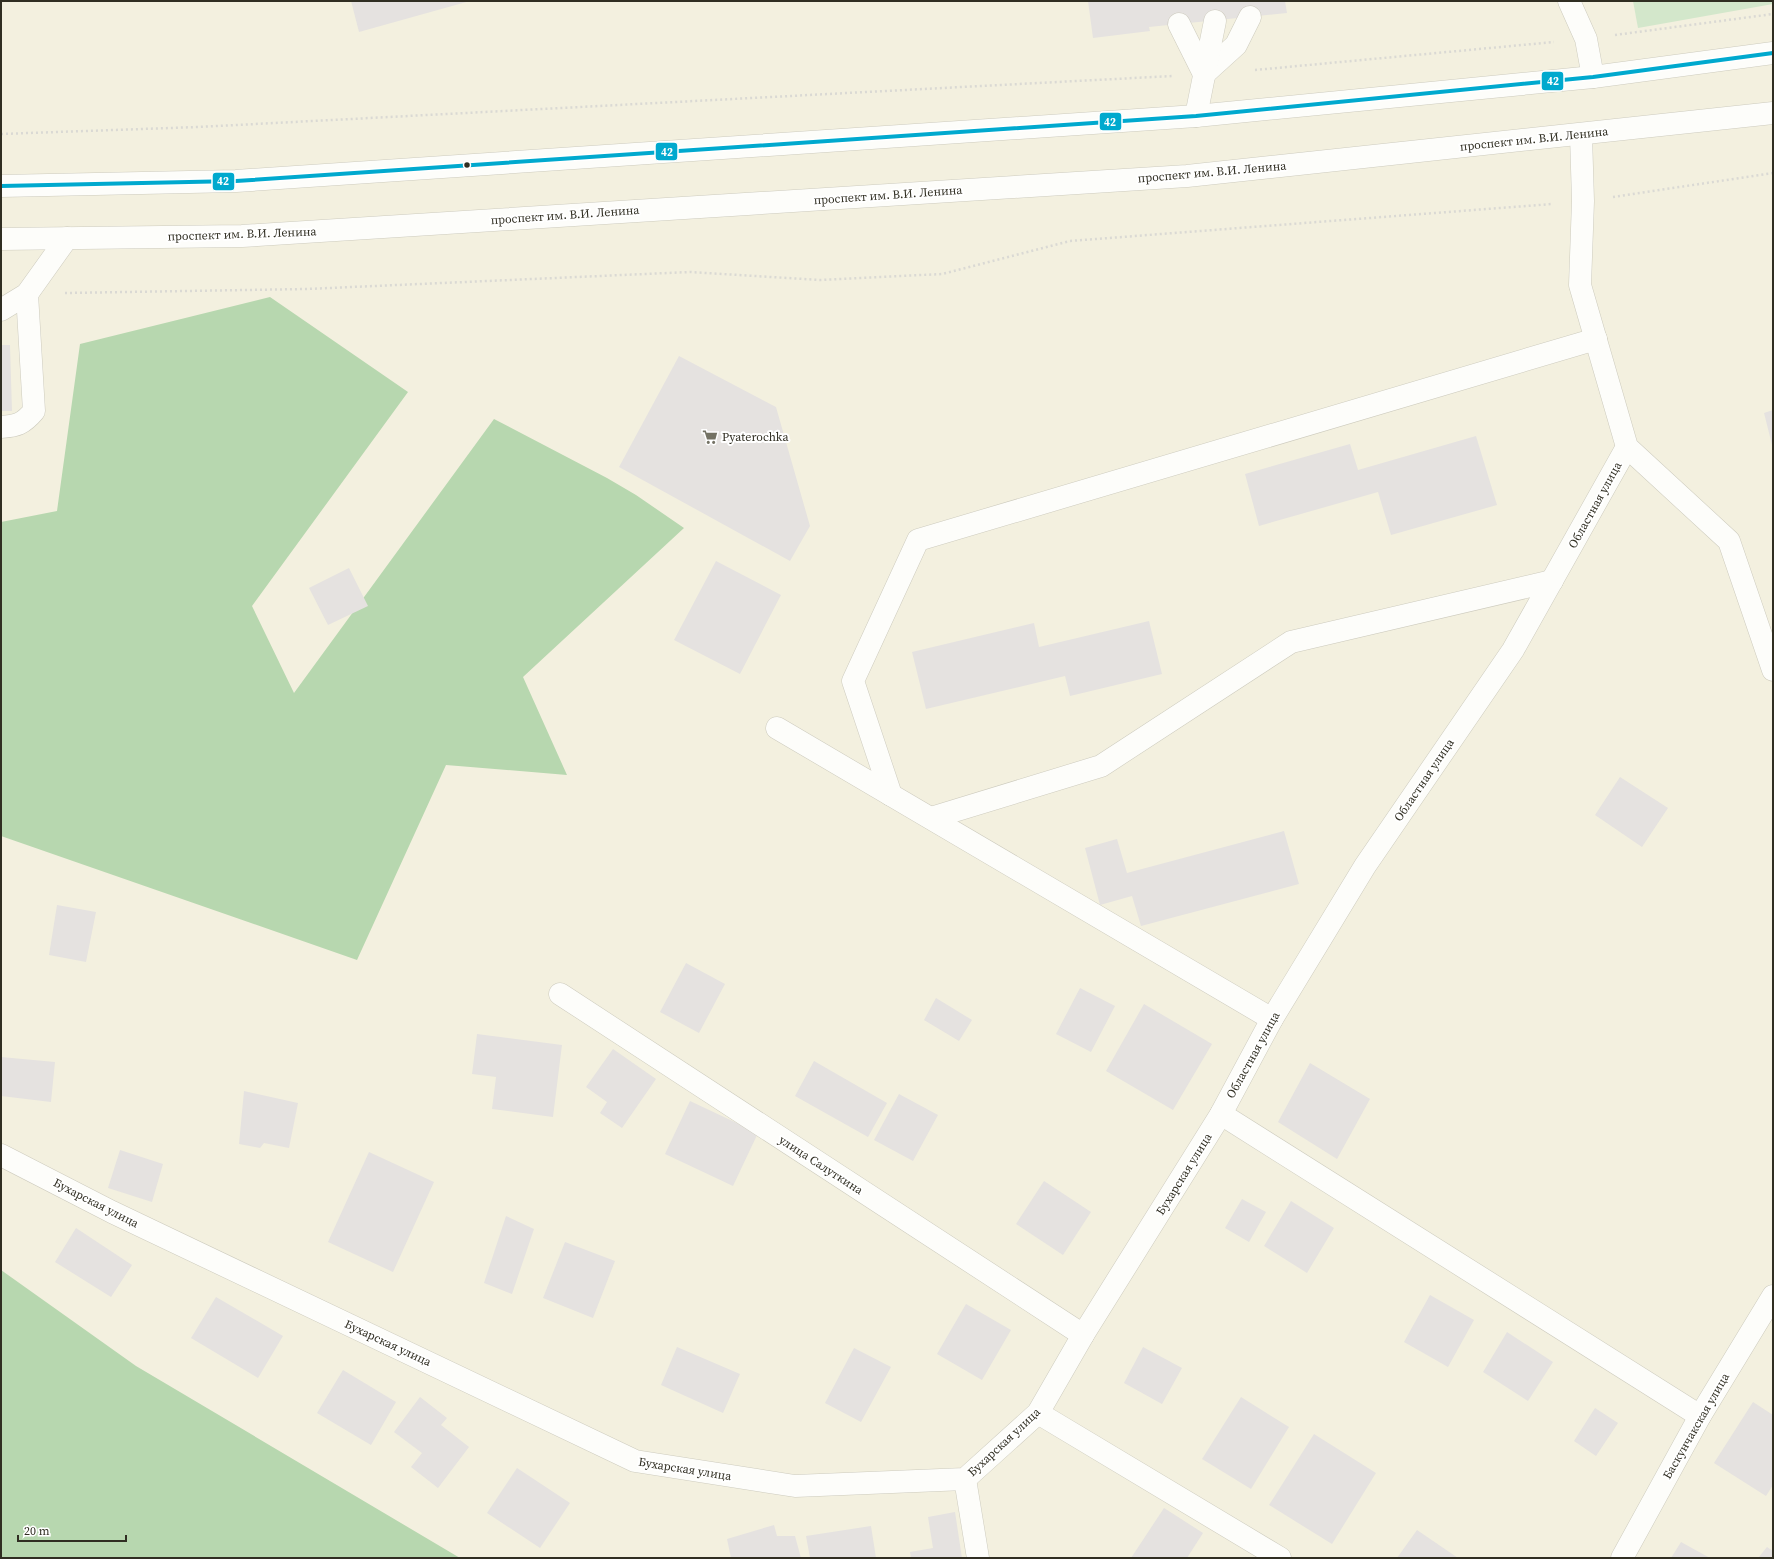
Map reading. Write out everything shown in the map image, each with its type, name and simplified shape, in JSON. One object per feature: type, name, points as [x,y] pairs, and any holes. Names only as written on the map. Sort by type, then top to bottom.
[{"type":"street","points":[[1569,1],[1586,40],[1593,77]]},
{"type":"street","points":[[1204,74],[1236,45],[1250,17]]},
{"type":"street","points":[[1196,116],[1215,20]]},
{"type":"street","points":[[1180,24],[1204,74]]},
{"type":"street","points":[[1,186],[236,180],[1196,116],[1593,77],[1773,53]]},
{"type":"street","name":"проспект им. В.И. Ленина","points":[[1,239],[242,236],[1187,176],[1581,135],[1773,113]]},
{"type":"street","points":[[1581,135],[1583,201],[1580,285],[1627,447],[1729,541],[1773,670]]},
{"type":"street","points":[[1,310],[28,294],[67,238]]},
{"type":"street","points":[[1,427],[15,426],[27,420],[34,411],[28,294]]},
{"type":"street","points":[[891,795],[853,681],[918,540],[1596,339]]},
{"type":"street","name":"Областная улица","points":[[1221,1114],[1272,1019],[1365,866],[1513,650],[1627,447]]},
{"type":"street","points":[[931,818],[1101,766],[1291,642],[1552,581]]},
{"type":"street","points":[[777,728],[1272,1019]]},
{"type":"street","name":"улица Салуткина","points":[[560,994],[1083,1335]]},
{"type":"street","points":[[1221,1114],[1700,1416]]},
{"type":"street","name":"Бухарская улица","points":[[1,1155],[119,1215],[635,1461],[794,1486],[965,1479],[1038,1413],[1083,1335],[1221,1114]]},
{"type":"street","name":"Баскунчакская улица","points":[[1622,1558],[1700,1416],[1773,1296]]},
{"type":"street","points":[[1038,1413],[1280,1558]]},
{"type":"street","points":[[965,1479],[978,1558]]},
{"type":"path","points":[[1252,70],[1586,40],[1773,14]]},
{"type":"path","points":[[1,134],[198,127],[1204,74]]},
{"type":"path","points":[[28,294],[307,289],[690,272],[820,280],[942,274],[1070,241],[1583,201],[1773,172]]},
{"type":"green space","points":[[1633,1],[1773,1],[1773,4],[1638,28]]},
{"type":"green space","points":[[270,297],[408,392],[252,606],[294,693],[494,419],[607,478],[636,495],[684,528],[523,677],[567,775],[446,765],[357,960],[1,836],[1,522],[57,511],[80,344]]},
{"type":"green space","points":[[1,1270],[136,1366],[460,1558],[1,1558]]},
{"type":"building","points":[[351,1],[470,1],[359,32]]},
{"type":"building","points":[[1088,1],[1285,1],[1287,13],[1149,27],[1150,31],[1093,38]]},
{"type":"building","points":[[1,345],[10,345],[12,411],[1,411]]},
{"type":"building","name":"Pyaterochka","points":[[679,356],[776,407],[810,526],[790,561],[619,467]]},
{"type":"building","points":[[1773,410],[1773,445],[1772,445],[1764,413]]},
{"type":"building","points":[[1476,436],[1497,505],[1391,535],[1378,492],[1259,526],[1245,474],[1350,444],[1358,470]]},
{"type":"building","points":[[716,561],[781,595],[740,674],[674,640]]},
{"type":"building","points":[[349,568],[368,606],[328,625],[309,588]]},
{"type":"building","points":[[1149,621],[1162,674],[1070,696],[1065,676],[926,709],[912,652],[1034,623],[1039,647]]},
{"type":"building","points":[[1620,777],[1668,808],[1642,847],[1595,815]]},
{"type":"building","points":[[1284,831],[1299,884],[1141,926],[1132,896],[1100,905],[1085,848],[1117,839],[1127,873]]},
{"type":"building","points":[[57,905],[96,912],[86,962],[49,955]]},
{"type":"building","points":[[686,963],[725,984],[699,1033],[660,1012]]},
{"type":"building","points":[[1080,988],[1115,1006],[1091,1052],[1056,1034]]},
{"type":"building","points":[[936,998],[972,1020],[959,1041],[924,1020]]},
{"type":"building","points":[[1144,1004],[1212,1044],[1173,1110],[1106,1071]]},
{"type":"building","points":[[477,1034],[562,1045],[553,1117],[492,1109],[496,1077],[472,1074]]},
{"type":"building","points":[[613,1049],[656,1079],[622,1128],[600,1113],[607,1102],[586,1087]]},
{"type":"building","points":[[1,1057],[55,1062],[51,1102],[1,1096]]},
{"type":"building","points":[[814,1061],[887,1103],[868,1137],[795,1096]]},
{"type":"building","points":[[1310,1063],[1370,1099],[1337,1159],[1278,1122]]},
{"type":"building","points":[[244,1091],[298,1103],[289,1148],[264,1143],[260,1148],[239,1144]]},
{"type":"building","points":[[899,1094],[938,1115],[913,1161],[874,1140]]},
{"type":"building","points":[[690,1101],[758,1133],[733,1186],[665,1154]]},
{"type":"building","points":[[120,1150],[163,1164],[152,1202],[108,1188]]},
{"type":"building","points":[[369,1152],[434,1182],[393,1272],[328,1242]]},
{"type":"building","points":[[1044,1181],[1091,1212],[1063,1255],[1016,1224]]},
{"type":"building","points":[[1242,1199],[1266,1212],[1249,1242],[1225,1228]]},
{"type":"building","points":[[1291,1201],[1334,1228],[1307,1273],[1264,1246]]},
{"type":"building","points":[[506,1216],[534,1229],[512,1294],[484,1283]]},
{"type":"building","points":[[76,1228],[132,1265],[111,1297],[55,1262]]},
{"type":"building","points":[[565,1242],[615,1261],[593,1318],[543,1298]]},
{"type":"building","points":[[1430,1295],[1474,1320],[1448,1367],[1404,1342]]},
{"type":"building","points":[[216,1297],[283,1336],[258,1378],[191,1338]]},
{"type":"building","points":[[966,1304],[1011,1330],[982,1380],[937,1354]]},
{"type":"building","points":[[1507,1332],[1553,1362],[1528,1401],[1483,1372]]},
{"type":"building","points":[[677,1347],[740,1374],[723,1413],[661,1385]]},
{"type":"building","points":[[1143,1347],[1182,1368],[1162,1404],[1124,1383]]},
{"type":"building","points":[[854,1348],[891,1367],[861,1422],[825,1403]]},
{"type":"building","points":[[343,1370],[396,1402],[371,1445],[317,1413]]},
{"type":"building","points":[[420,1397],[447,1418],[441,1425],[469,1447],[438,1488],[411,1467],[422,1453],[394,1432]]},
{"type":"building","points":[[1241,1397],[1289,1427],[1251,1489],[1202,1459]]},
{"type":"building","points":[[1753,1402],[1773,1415],[1773,1485],[1766,1496],[1714,1463]]},
{"type":"building","points":[[1595,1408],[1618,1423],[1596,1456],[1574,1441]]},
{"type":"building","points":[[1314,1434],[1376,1473],[1332,1544],[1269,1505]]},
{"type":"building","points":[[517,1468],[570,1503],[540,1548],[487,1513]]},
{"type":"building","points":[[1164,1508],[1203,1533],[1187,1558],[1131,1558]]},
{"type":"building","points":[[955,1512],[962,1558],[911,1558],[910,1552],[933,1548],[928,1517]]},
{"type":"building","points":[[774,1525],[777,1536],[795,1536],[801,1558],[731,1558],[727,1539]]},
{"type":"building","points":[[871,1526],[876,1558],[810,1558],[806,1536]]},
{"type":"building","points":[[1417,1530],[1458,1558],[1397,1558]]},
{"type":"building","points":[[1681,1542],[1710,1558],[1671,1558]]},
{"type":"building","points":[[1767,1547],[1773,1551],[1773,1558],[1758,1558]]},
{"type":"transit line","name":"42","points":[[1,186],[236,181],[1196,116],[1593,77],[1773,53]]},
{"type":"place","name":"Pyaterochka","points":[[710,437]]}]
